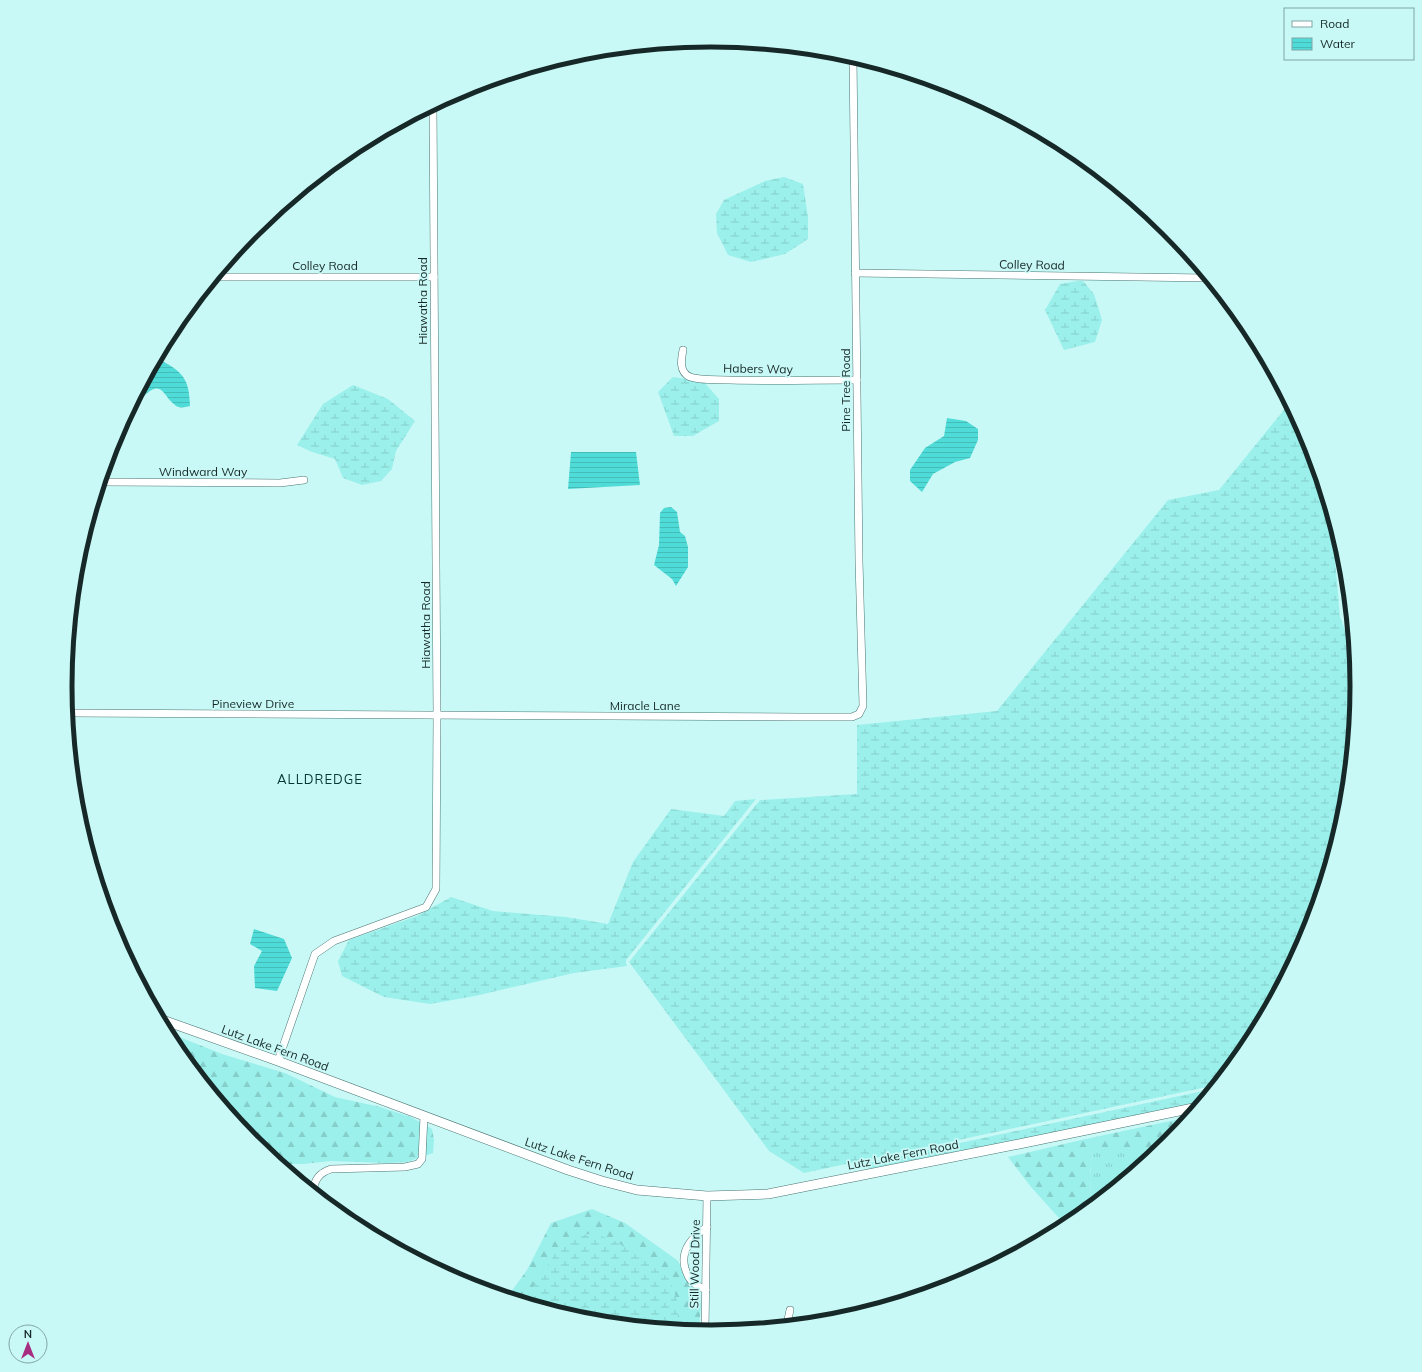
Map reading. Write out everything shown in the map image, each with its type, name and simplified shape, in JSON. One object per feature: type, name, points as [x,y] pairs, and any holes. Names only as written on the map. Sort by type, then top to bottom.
[{"type":"main road","name":"Lutz Lake Fern Road","points":[[168,1022],[278,1061],[568,1170],[602,1181],[637,1190],[707,1196],[768,1194],[1189,1109]]},
{"type":"street","name":"Pine Tree Road","points":[[852,717],[859,714],[863,706],[859,561],[853,63]]},
{"type":"street","name":"Hiawatha Road","points":[[278,1061],[314,954],[334,941],[426,907],[436,889],[437,716],[434,110]]},
{"type":"street","name":"Colley Road","points":[[855,273],[1202,278]]},
{"type":"street","name":"Colley Road","points":[[221,277],[434,277]]},
{"type":"street","name":"Habers Way","points":[[683,350],[681,361],[683,370],[690,376],[704,379],[857,380]]},
{"type":"street","name":"Windward Way","points":[[106,482],[280,483],[304,480]]},
{"type":"street","name":"Pineview Drive","points":[[73,713],[437,716]]},
{"type":"street","name":"Miracle Lane","points":[[437,716],[852,717]]},
{"type":"street","points":[[314,1186],[318,1176],[323,1171],[330,1169],[405,1167],[418,1164],[422,1159],[424,1116]]},
{"type":"street","name":"Still Wood Drive","points":[[705,1325],[707,1196]]},
{"type":"street","points":[[706,1290],[695,1284],[687,1275],[683,1262],[689,1243],[700,1231],[707,1227]]},
{"type":"street","points":[[788,1321],[790,1310]]},
{"type":"green space","points":[[784,177],[803,184],[808,217],[808,239],[785,254],[751,262],[728,255],[717,233],[716,214],[724,200],[765,181]]},
{"type":"green space","points":[[1083,281],[1094,294],[1102,320],[1095,342],[1064,350],[1045,310],[1060,284]]},
{"type":"green space","points":[[673,377],[703,381],[719,399],[719,421],[693,436],[674,436],[658,392]]},
{"type":"green space","points":[[353,385],[388,399],[415,421],[396,451],[392,469],[381,481],[362,485],[343,478],[335,459],[312,452],[297,445],[323,404]]},
{"type":"green space","points":[[1286,407],[1301,441],[1316,481],[1328,521],[1334,543],[1340,617],[1349,644],[1349,728],[1345,769],[1338,811],[1328,851],[1316,891],[1301,931],[1284,969],[1264,1006],[1242,1041],[1208,1087],[804,1173],[769,1151],[629,962],[760,800],[857,794],[857,725],[997,711],[1168,500],[1219,490]]},
{"type":"green space","points":[[756,799],[626,960],[627,966],[574,973],[475,996],[430,1004],[384,997],[342,976],[338,961],[349,940],[417,916],[451,897],[493,911],[566,917],[608,924],[633,862],[671,809],[724,816],[735,801]]},
{"type":"green space","points":[[177,1036],[222,1054],[285,1073],[335,1097],[380,1107],[411,1117],[432,1129],[434,1140],[433,1153],[407,1162],[386,1163],[331,1161],[288,1164],[259,1138],[204,1075]]},
{"type":"green space","points":[[1205,1091],[1195,1103],[1018,1140],[868,1169],[867,1163]]},
{"type":"green space","points":[[1180,1119],[1150,1150],[1092,1150],[1090,1176],[1091,1200],[1062,1219],[1031,1187],[1008,1157]]},
{"type":"green space","points":[[1092,1150],[1150,1150],[1091,1200],[1090,1176]]},
{"type":"green space","points":[[592,1209],[625,1223],[677,1260],[690,1278],[701,1304],[699,1325],[669,1324],[628,1320],[586,1313],[511,1292],[527,1270],[551,1223]]},
{"type":"green space","points":[[593,1233],[615,1241],[670,1279],[678,1304],[678,1324],[628,1320],[586,1313],[523,1296],[528,1294],[563,1240]]},
{"type":"water","points":[[161,362],[170,365],[181,374],[187,384],[190,406],[178,407],[159,389],[151,391],[145,395],[143,394]]},
{"type":"water","points":[[947,418],[966,421],[978,429],[978,440],[970,458],[955,462],[933,474],[922,492],[910,481],[910,470],[925,448],[944,436]]},
{"type":"water","points":[[571,452],[636,452],[640,485],[568,489]]},
{"type":"water","points":[[671,507],[677,512],[680,532],[685,536],[688,547],[688,567],[676,586],[672,579],[654,565],[659,545],[660,513],[664,508]]},
{"type":"water","points":[[254,929],[284,939],[292,958],[277,991],[255,988],[254,966],[262,951],[250,944]]},
{"type":"district","name":"ALLDREDGE","points":[[320,779]]}]
